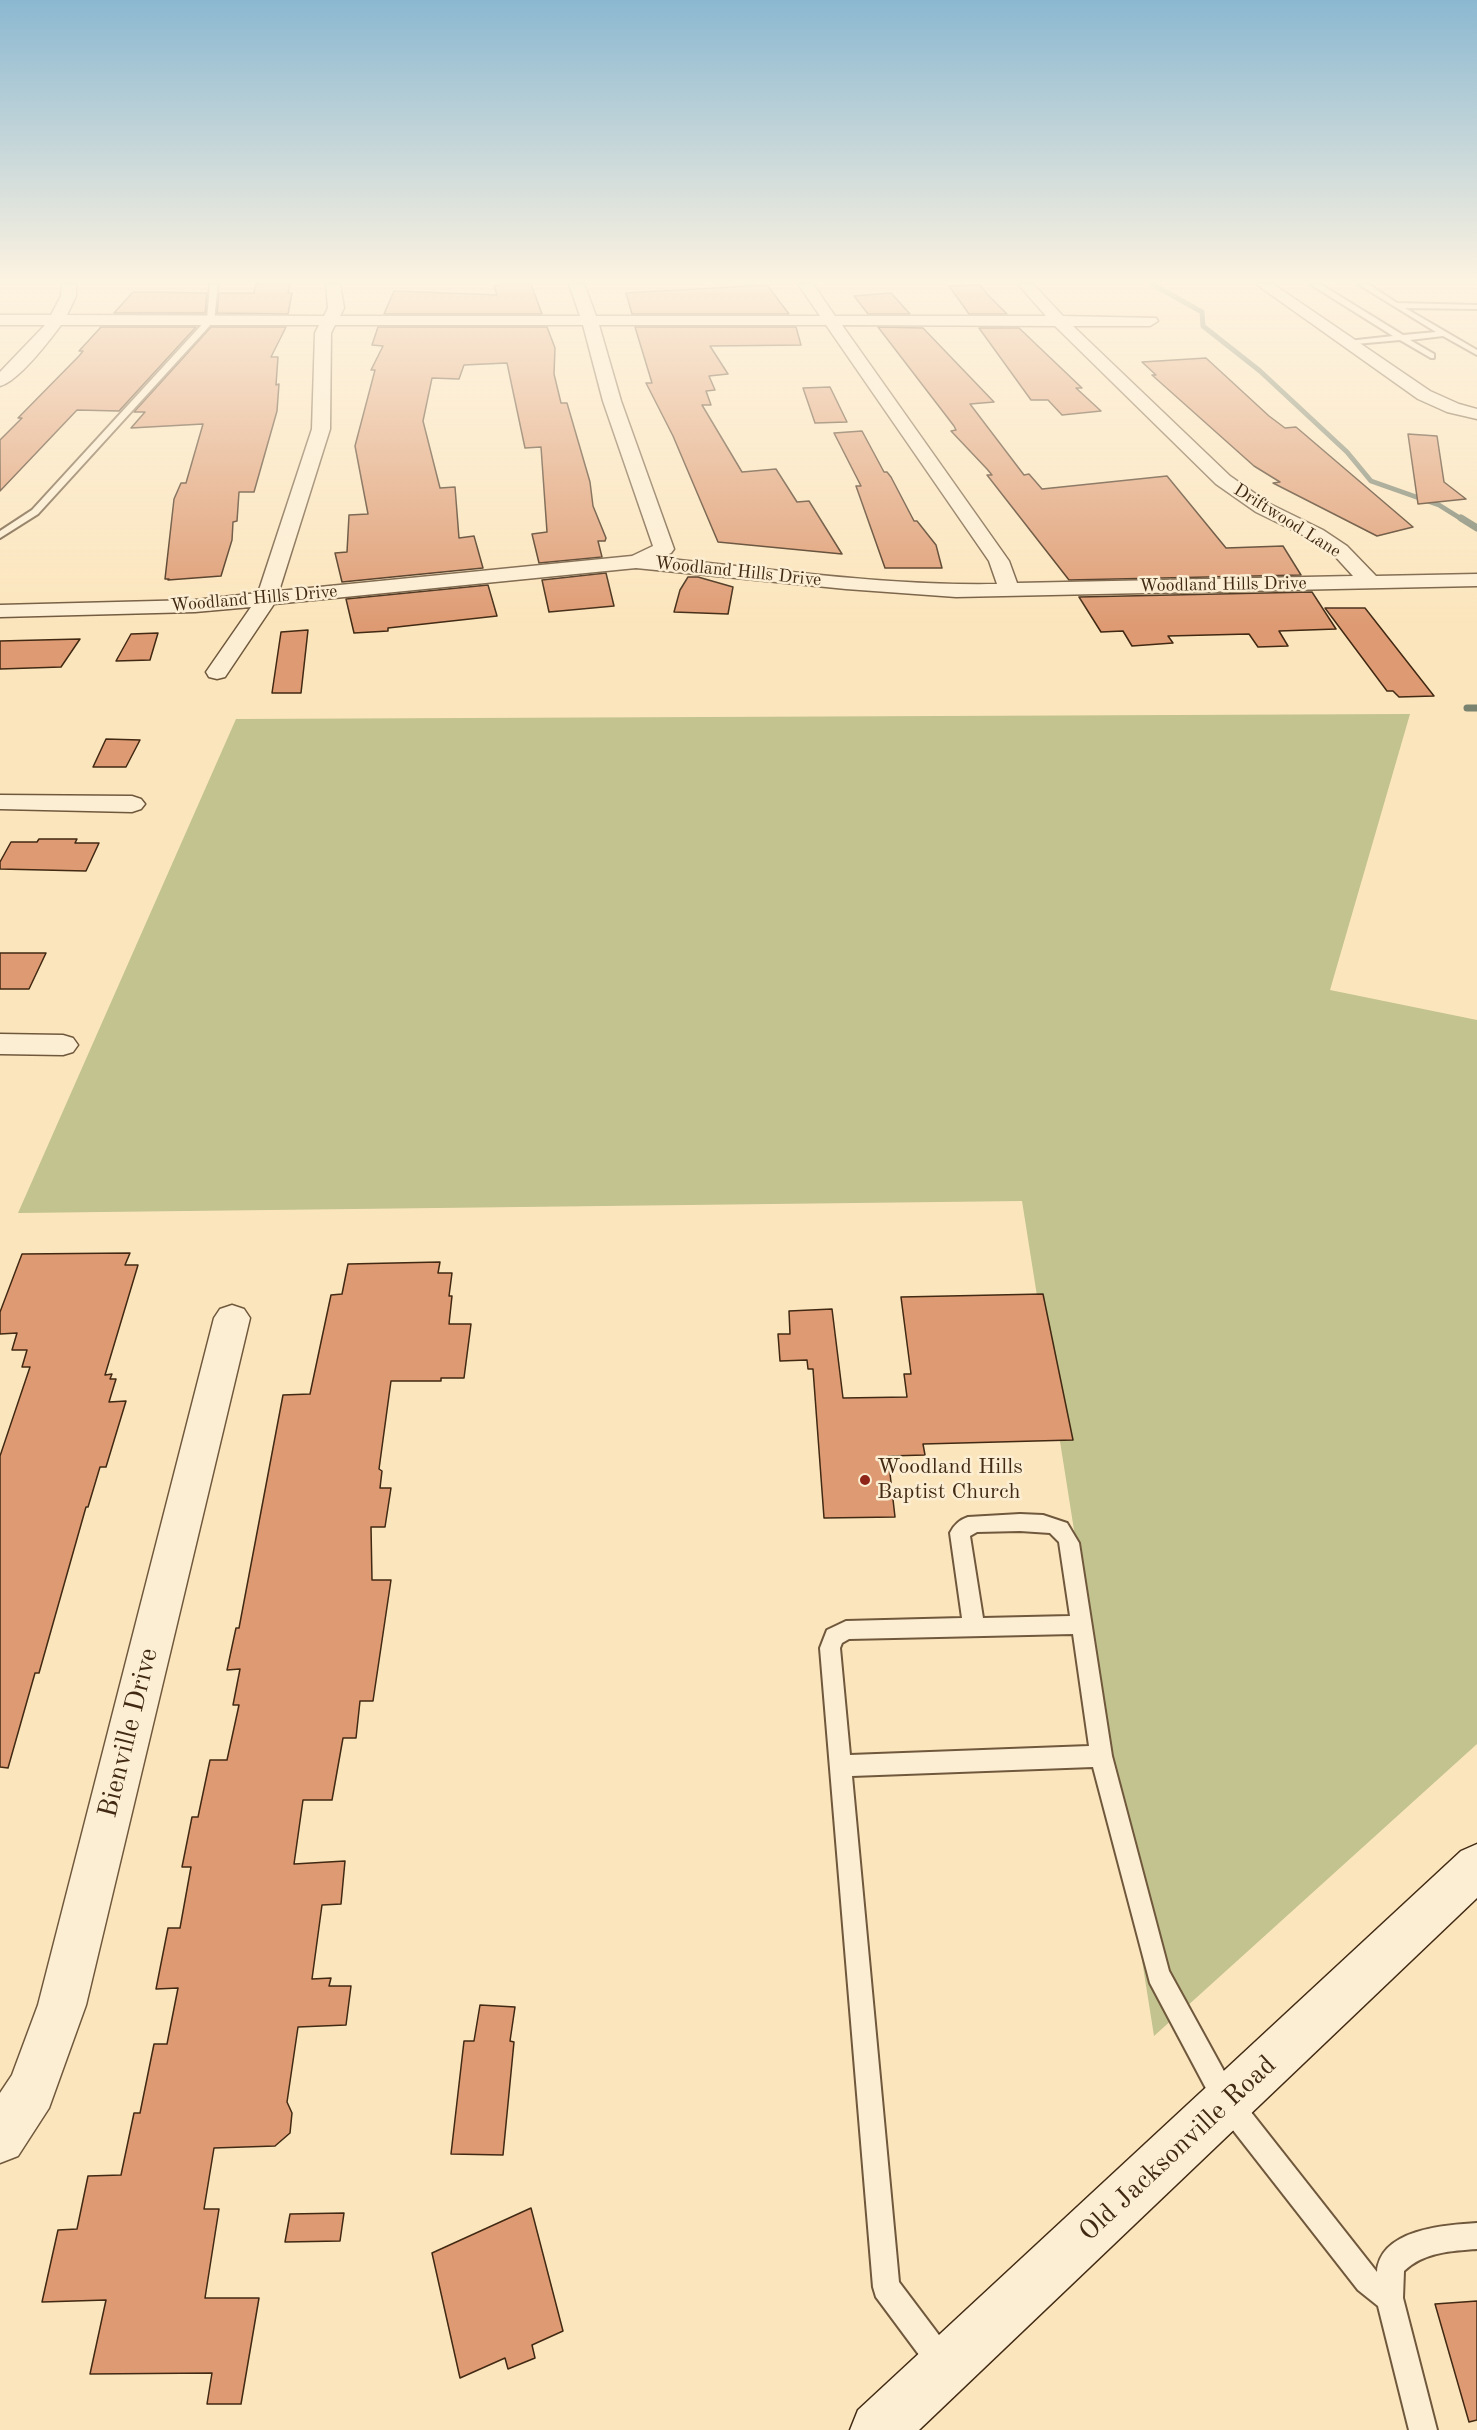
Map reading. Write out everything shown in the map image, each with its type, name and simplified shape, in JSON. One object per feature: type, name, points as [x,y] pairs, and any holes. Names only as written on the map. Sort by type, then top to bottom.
[{"type":"street","points":[[217,672],[267,600],[321,429],[322,397]]},
{"type":"street","points":[[611,397],[664,549],[636,562]]},
{"type":"street","points":[[884,397],[999,561],[1009,590]]},
{"type":"street","name":"Driftwood Lane","points":[[1138,397],[1223,480],[1263,507],[1316,534],[1340,550],[1369,581]]},
{"type":"street","points":[[1429,397],[1453,408],[1477,414]]},
{"type":"street","name":"Woodland Hills Drive","points":[[0,611],[195,606],[636,562],[956,591],[1477,580]]},
{"type":"street","points":[[0,802],[132,804]]},
{"type":"street","points":[[0,1044],[63,1045]]},
{"type":"street","name":"Bienville Drive","points":[[0,2138],[32,2090],[62,2005],[232,1318]]},
{"type":"street","name":"Old Jacksonville Road","points":[[878,2430],[1477,1867]]},
{"type":"lane","points":[[0,535],[34,512],[139,397]]},
{"type":"lane","points":[[974,1627],[960,1533],[968,1525],[977,1524],[1047,1524],[1060,1529],[1070,1545],[1101,1756],[1158,1975],[1227,2102],[1367,2281],[1389,2298]]},
{"type":"lane","points":[[945,2367],[886,2287],[830,1648],[834,1637],[846,1630],[1082,1625]]},
{"type":"lane","points":[[841,1766],[1101,1756]]},
{"type":"lane","points":[[1423,2430],[1389,2298],[1391,2265],[1409,2248],[1450,2238],[1477,2236]]},
{"type":"green space","points":[[1410,714],[1330,990],[1477,1020],[1477,1744],[1154,2036],[1022,1201],[18,1213],[236,719]]},
{"type":"building","points":[[38,397],[131,397],[119,411],[77,410],[0,491],[0,440],[22,418],[18,418]]},
{"type":"building","points":[[147,397],[278,397],[277,411],[254,492],[239,492],[237,521],[233,522],[232,540],[221,576],[165,579],[174,499],[181,483],[186,483],[203,424],[131,428],[145,412],[134,412]]},
{"type":"building","points":[[368,397],[428,397],[423,421],[440,488],[455,487],[459,538],[474,536],[483,568],[342,582],[335,553],[347,552],[349,515],[368,514],[355,446]]},
{"type":"building","points":[[514,397],[560,397],[561,403],[567,403],[590,482],[593,506],[606,538],[605,541],[598,541],[602,557],[539,563],[532,534],[547,532],[541,447],[525,448]]},
{"type":"building","points":[[653,397],[708,397],[711,405],[702,405],[742,472],[776,469],[797,502],[809,501],[842,554],[718,542],[673,436]]},
{"type":"building","points":[[806,397],[835,397],[847,422],[815,423]]},
{"type":"building","points":[[932,397],[990,397],[994,402],[970,404],[1024,475],[1029,474],[1042,489],[1167,476],[1226,548],[1283,546],[1301,575],[1069,580],[987,475],[992,475],[951,431],[956,430]]},
{"type":"building","points":[[1029,397],[1086,397],[1101,411],[1062,415],[1048,400],[1031,400]]},
{"type":"building","points":[[1177,397],[1249,397],[1285,428],[1296,427],[1413,527],[1377,536],[1273,483],[1280,482],[1254,466]]},
{"type":"building","points":[[862,431],[884,472],[891,477],[914,521],[917,521],[936,545],[942,568],[885,568],[856,486],[861,486],[834,433]]},
{"type":"building","points":[[1408,434],[1437,436],[1444,482],[1466,499],[1418,504]]},
{"type":"building","points":[[606,573],[614,606],[549,612],[542,580]]},
{"type":"building","points":[[688,577],[698,577],[733,587],[728,614],[674,612],[680,590]]},
{"type":"building","points":[[488,585],[497,616],[388,628],[388,631],[354,633],[346,599]]},
{"type":"building","points":[[1312,592],[1336,629],[1279,631],[1288,646],[1258,647],[1249,634],[1168,636],[1173,643],[1132,646],[1123,631],[1101,632],[1079,597]]},
{"type":"building","points":[[1325,608],[1365,608],[1434,696],[1399,697],[1393,691],[1387,691]]},
{"type":"building","points":[[308,630],[301,693],[272,693],[281,632]]},
{"type":"building","points":[[158,633],[150,660],[116,661],[131,634]]},
{"type":"building","points":[[80,639],[61,667],[0,669],[0,641]]},
{"type":"building","points":[[106,739],[140,740],[126,767],[93,767]]},
{"type":"building","points":[[39,839],[77,839],[75,843],[99,843],[86,871],[0,869],[0,862],[11,842],[37,842]]},
{"type":"building","points":[[0,953],[46,953],[29,989],[0,989]]},
{"type":"building","points":[[130,1253],[125,1265],[138,1265],[105,1375],[112,1374],[110,1379],[116,1379],[109,1402],[126,1401],[106,1467],[100,1467],[88,1507],[86,1507],[39,1673],[35,1673],[8,1768],[0,1767],[0,1456],[30,1367],[22,1367],[27,1350],[12,1350],[17,1333],[0,1334],[0,1312],[22,1254]]},
{"type":"building","points":[[440,1262],[438,1273],[452,1273],[449,1324],[471,1324],[464,1378],[441,1378],[441,1381],[391,1381],[379,1469],[382,1471],[380,1488],[391,1488],[385,1527],[371,1527],[372,1580],[391,1580],[373,1701],[360,1701],[356,1738],[343,1738],[332,1800],[303,1800],[294,1864],[345,1861],[341,1904],[322,1905],[312,1979],[331,1978],[329,1986],[351,1986],[346,2025],[298,2027],[287,2102],[292,2113],[290,2133],[275,2146],[214,2148],[204,2209],[219,2209],[205,2298],[259,2298],[241,2404],[207,2404],[212,2373],[90,2374],[106,2300],[42,2302],[58,2230],[77,2229],[88,2176],[121,2175],[134,2113],[140,2113],[154,2044],[167,2044],[178,1988],[156,1989],[168,1928],[180,1928],[191,1867],[182,1867],[192,1817],[198,1817],[210,1760],[227,1760],[239,1705],[233,1705],[240,1669],[227,1670],[236,1628],[239,1628],[283,1395],[310,1394],[331,1295],[342,1294],[348,1264]]},
{"type":"building","points":[[1043,1294],[1073,1440],[923,1444],[925,1455],[888,1456],[895,1517],[824,1518],[813,1369],[808,1369],[807,1360],[780,1361],[778,1334],[790,1334],[789,1311],[832,1309],[843,1398],[907,1397],[904,1374],[911,1374],[901,1297]]},
{"type":"building","points":[[480,2005],[515,2007],[510,2041],[514,2042],[503,2155],[451,2154],[464,2041],[474,2041]]},
{"type":"building","points":[[531,2208],[563,2331],[532,2345],[535,2358],[508,2369],[505,2358],[460,2378],[432,2253]]},
{"type":"building","points":[[344,2213],[340,2241],[285,2242],[290,2214]]},
{"type":"building","points":[[1477,2301],[1477,2420],[1469,2422],[1435,2304]]},
{"type":"waterway","points":[[1288,397],[1347,452],[1371,481],[1439,505],[1463,520]]},
{"type":"waterway","points":[[1461,518],[1477,528]]},
{"type":"waterway","points":[[1467,708],[1477,708]]},
{"type":"place","name":"Woodland Hills Baptist Church","points":[[865,1480]]}]
